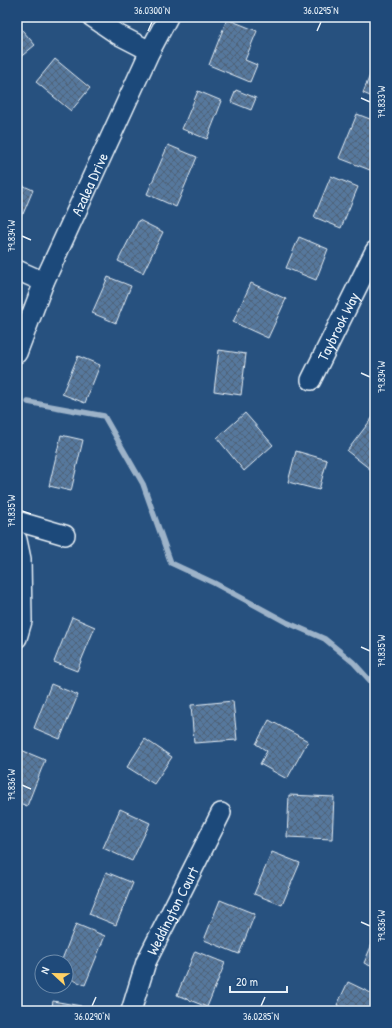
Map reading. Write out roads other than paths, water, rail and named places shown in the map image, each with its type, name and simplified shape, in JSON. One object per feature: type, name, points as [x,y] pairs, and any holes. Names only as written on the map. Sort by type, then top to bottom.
[{"type":"street","points":[[92,17],[117,34],[150,51]]},
{"type":"street","name":"Azalea Drive","points":[[17,353],[44,282],[150,51],[168,17]]},
{"type":"street","name":"Taybrook Way","points":[[311,380],[375,251]]},
{"type":"street","points":[[17,270],[44,282]]},
{"type":"street","points":[[17,521],[65,535]]},
{"type":"street","points":[[17,540],[21,559],[22,621],[17,638]]},
{"type":"street","name":"Weddington Court","points":[[131,1011],[146,962],[221,813]]},
{"type":"waterway","points":[[28,402],[104,416],[143,484],[171,563],[214,583],[286,622],[325,639],[353,662],[375,686]]}]
